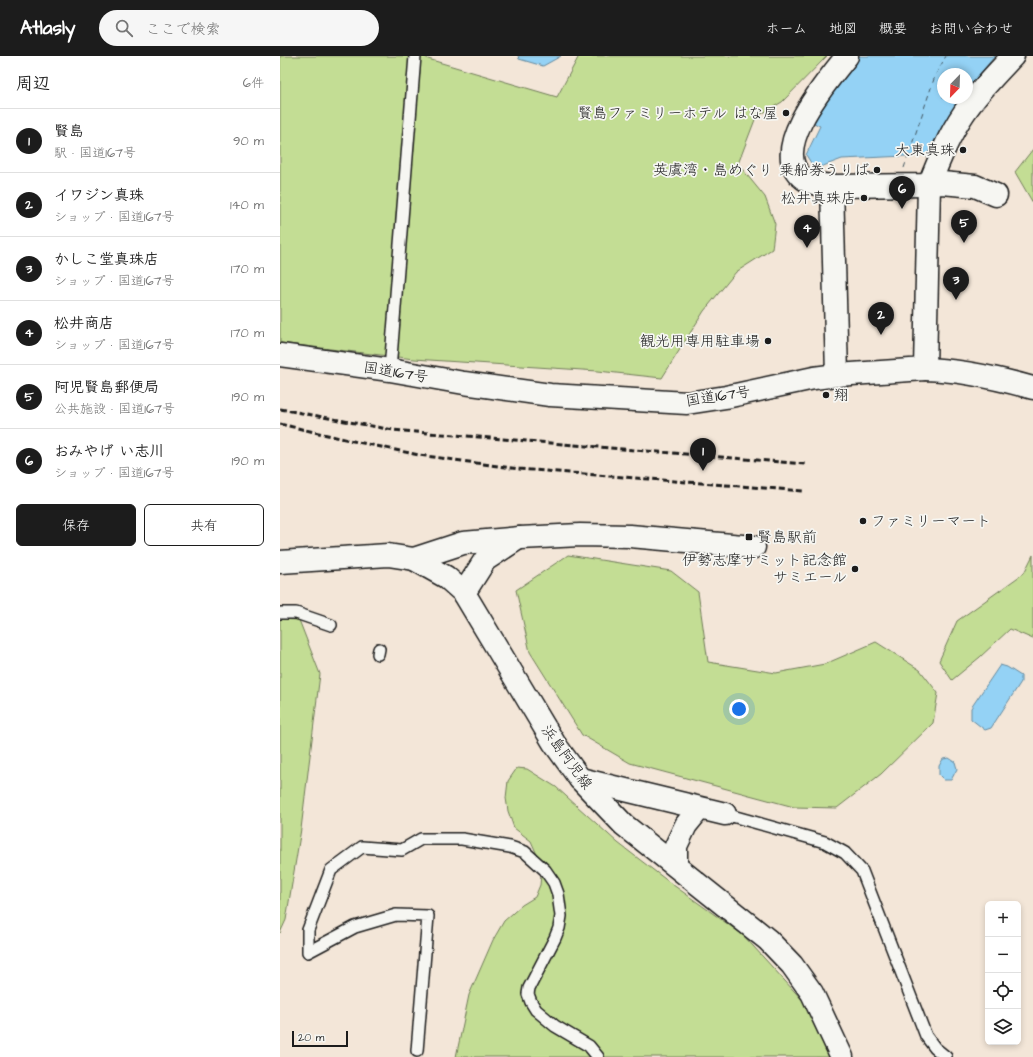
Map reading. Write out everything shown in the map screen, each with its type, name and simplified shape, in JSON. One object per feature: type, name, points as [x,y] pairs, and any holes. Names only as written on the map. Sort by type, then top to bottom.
[{"type":"main road","points":[[847,56],[811,102],[800,125],[792,148],[792,159],[796,171],[803,179],[817,184],[832,186],[929,185],[942,183],[975,186],[996,195]]},
{"type":"main road","points":[[925,369],[929,185],[947,142],[965,112],[990,80],[1013,56]]},
{"type":"main road","points":[[832,186],[837,375]]},
{"type":"main road","name":"国道167号","points":[[280,355],[390,370],[464,383],[550,395],[687,403],[726,397],[814,378],[925,369],[972,373],[1033,388]]},
{"type":"main road","points":[[414,559],[463,543],[580,535],[630,536],[754,547]]},
{"type":"main road","points":[[464,593],[485,560],[520,538]]},
{"type":"main road","name":"浜島阿児線","points":[[280,562],[388,555],[414,559],[446,577],[464,593],[554,743],[580,779],[624,824],[768,940],[792,965],[812,993],[842,1057]]},
{"type":"main road","points":[[580,779],[699,809],[725,814]]},
{"type":"main road","points":[[676,865],[676,846],[686,825],[699,809]]},
{"type":"lane","points":[[390,370],[415,56]]},
{"type":"lane","points":[[280,613],[296,613],[331,625]]},
{"type":"lane","points":[[725,814],[825,842],[845,853],[862,871],[926,1036],[935,1048],[946,1057]]},
{"type":"lane","points":[[416,1051],[428,916],[396,915],[355,927],[308,952],[308,930],[331,870],[362,847],[402,850],[421,839],[462,839],[510,846],[525,852],[545,870],[554,884],[558,894],[560,906],[561,916],[559,928],[549,952],[530,983],[528,994],[536,1010],[555,1026],[589,1046],[598,1057]]},
{"type":"green space","points":[[280,56],[424,56],[428,59],[557,97],[579,56],[827,56],[782,102],[756,117],[738,164],[765,197],[775,224],[772,249],[736,272],[704,311],[662,378],[598,371],[414,359],[280,343]]},
{"type":"green space","points":[[1033,149],[1033,203],[1015,172]]},
{"type":"green space","points":[[568,555],[671,571],[698,592],[708,662],[776,673],[825,664],[876,642],[920,670],[938,693],[933,723],[881,774],[837,808],[794,807],[630,763],[582,735],[530,652],[516,590]]},
{"type":"green space","points":[[1033,555],[1033,639],[1010,629],[980,657],[952,680],[939,661],[957,621],[1024,573]]},
{"type":"green space","points":[[280,619],[299,620],[320,674],[301,829],[286,920],[280,933]]},
{"type":"green space","points":[[517,768],[527,769],[556,787],[618,843],[743,935],[805,1003],[832,1057],[456,1057],[469,995],[493,940],[504,921],[522,905],[535,897],[540,885],[542,866],[531,841],[514,828],[508,811],[506,798],[508,781]]},
{"type":"water","points":[[518,56],[561,56],[543,66],[519,59]]},
{"type":"water","points":[[858,56],[995,56],[973,82],[973,68],[937,68],[937,104],[956,104],[941,128],[927,155],[842,159],[815,169],[806,155],[820,126],[810,121],[818,104]]},
{"type":"water","points":[[1000,665],[1007,667],[1021,676],[1021,682],[991,728],[985,730],[971,719],[971,708]]},
{"type":"water","points":[[949,758],[955,762],[957,769],[951,780],[944,780],[939,775],[939,766],[943,759]]},
{"type":"ferry route","points":[[904,168],[935,76],[946,56]]},
{"type":"railway","points":[[280,409],[393,430],[805,464]]},
{"type":"railway","points":[[280,424],[419,455],[519,469],[804,491]]},
{"type":"place","name":"賢島ファミリーホテル はな屋","points":[[786,113]]},
{"type":"place","name":"大東真珠","points":[[963,150]]},
{"type":"place","name":"英虞湾・島めぐり 乗船券うりば","points":[[877,170]]},
{"type":"place","name":"松井真珠店","points":[[864,198]]},
{"type":"place","name":"おみやげ い志川","points":[[902,209]]},
{"type":"place","name":"阿児賢島郵便局","points":[[964,243]]},
{"type":"place","name":"松井商店","points":[[807,248]]},
{"type":"place","name":"かしこ堂真珠店","points":[[956,300]]},
{"type":"place","name":"イワジン真珠","points":[[881,335]]},
{"type":"place","name":"観光用専用駐車場","points":[[768,341]]},
{"type":"place","name":"翔","points":[[826,395]]},
{"type":"place","name":"賢島","points":[[703,471]]},
{"type":"place","name":"ファミリーマート","points":[[863,521]]},
{"type":"place","name":"賢島駅前","points":[[749,537]]},
{"type":"place","name":"伊勢志摩サミット記念館 サミエール","points":[[855,569]]}]
